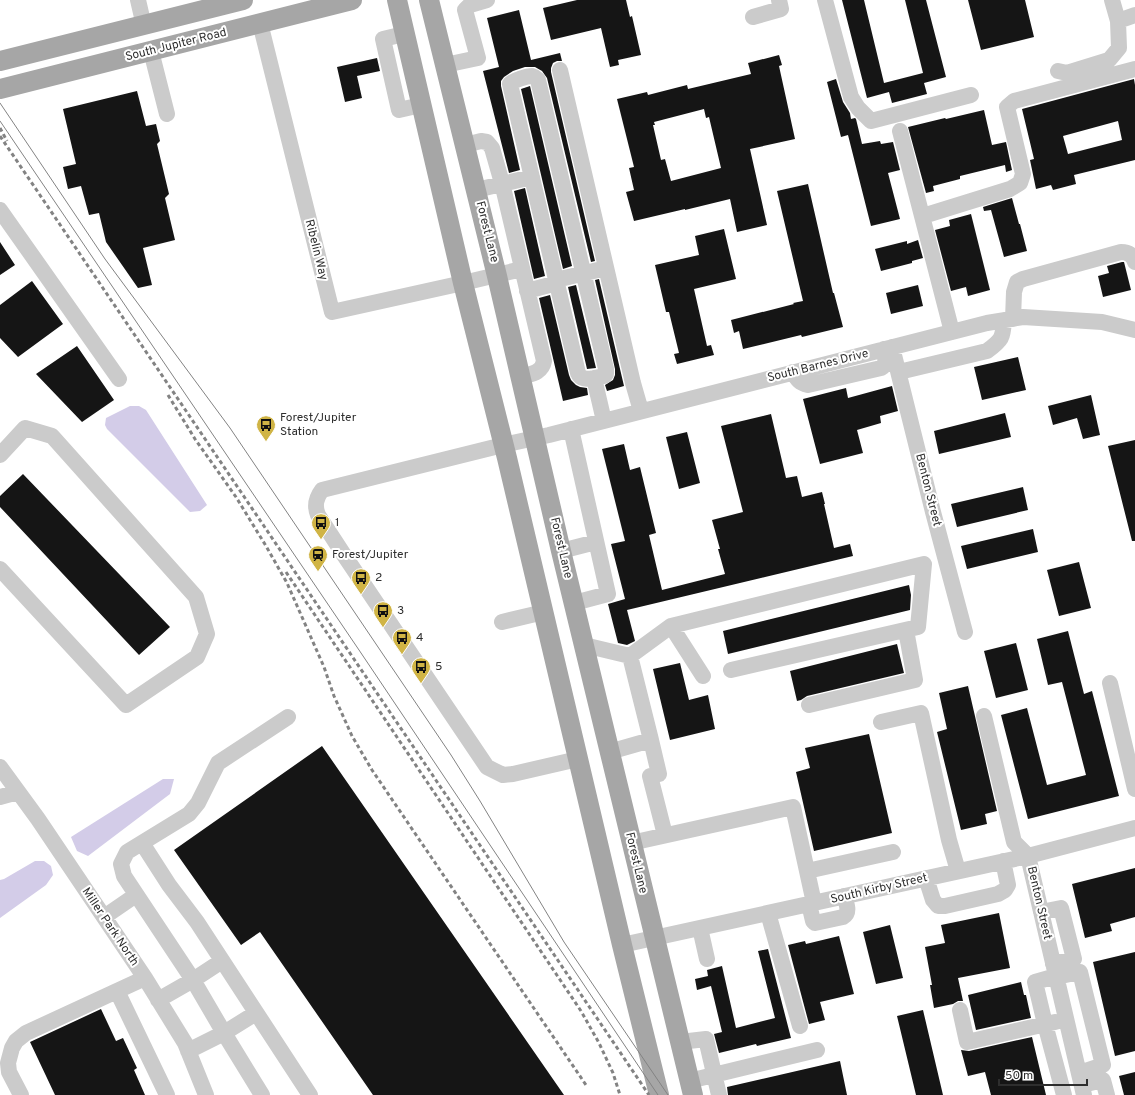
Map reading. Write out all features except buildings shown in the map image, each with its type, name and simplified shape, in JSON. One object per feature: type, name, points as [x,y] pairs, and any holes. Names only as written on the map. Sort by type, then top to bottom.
[{"type":"main road","points":[[1,59],[144,26],[242,0]]},
{"type":"main road","name":"South Jupiter Road","points":[[0,89],[352,0]]},
{"type":"main road","points":[[397,0],[463,283],[544,612],[622,945],[659,1095]]},
{"type":"main road","name":"Forest Lane","points":[[429,0],[497,276],[609,752],[691,1088]]},
{"type":"main road","points":[[144,26],[151,51]]},
{"type":"main road","points":[[544,612],[574,603]]},
{"type":"main road","points":[[578,759],[609,752]]},
{"type":"street","points":[[138,0],[144,26]]},
{"type":"street","points":[[445,65],[478,58],[465,10],[470,5],[487,0]]},
{"type":"street","points":[[753,17],[781,9],[779,0]]},
{"type":"street","points":[[825,0],[851,97],[858,108],[871,121],[970,95]]},
{"type":"street","points":[[1058,71],[1067,73],[1109,60],[1119,48],[1118,21],[1112,0]]},
{"type":"street","points":[[1118,21],[1135,15]]},
{"type":"street","name":"Ribelin Way","points":[[260,24],[332,312],[497,276],[522,269]]},
{"type":"street","points":[[151,51],[167,114]]},
{"type":"street","points":[[923,216],[1010,189],[1020,183],[1023,174],[1007,107],[1014,101],[1135,69]]},
{"type":"street","points":[[560,70],[633,383],[642,411]]},
{"type":"street","points":[[533,76],[538,80],[584,274],[606,369],[606,374],[604,376],[587,379],[580,376],[578,373],[510,84],[513,81],[533,76]]},
{"type":"street","points":[[900,131],[952,332]]},
{"type":"street","points":[[465,146],[481,141],[487,142],[492,148],[502,183],[544,361],[538,372],[521,377]]},
{"type":"street","points":[[476,190],[532,177]]},
{"type":"street","points":[[0,210],[119,380]]},
{"type":"street","points":[[899,372],[987,351],[997,344],[1009,319],[1017,282],[1023,279],[1120,252],[1127,252],[1131,255],[1135,262]]},
{"type":"street","points":[[527,291],[606,268]]},
{"type":"street","name":"South Barnes Drive","points":[[578,759],[503,775],[494,772],[487,767],[348,562],[318,515],[316,502],[318,495],[322,490],[604,421],[987,323],[1023,317],[1102,322],[1135,330]]},
{"type":"street","name":"Benton Street","points":[[888,348],[899,372],[933,512],[966,632]]},
{"type":"street","points":[[594,378],[604,421]]},
{"type":"street","points":[[0,455],[25,428],[52,436],[196,597],[207,634],[197,657],[126,705],[0,569]]},
{"type":"street","points":[[570,429],[608,594],[574,603]]},
{"type":"street","points":[[561,551],[596,542]]},
{"type":"street","points":[[630,656],[671,626],[924,564],[918,627],[731,670]]},
{"type":"street","points":[[502,622],[544,612]]},
{"type":"street","points":[[671,626],[703,676]]},
{"type":"street","points":[[809,705],[914,680],[906,630]]},
{"type":"street","points":[[584,644],[630,656]]},
{"type":"street","points":[[630,656],[659,774],[650,776],[665,835]]},
{"type":"street","points":[[1110,683],[1135,789]]},
{"type":"street","points":[[881,722],[921,713],[949,840],[958,871]]},
{"type":"street","name":"Benton Street","points":[[984,716],[1014,842],[1028,856],[1082,1084]]},
{"type":"street","points":[[262,1095],[193,980],[124,876],[121,864],[127,852],[189,814],[198,803],[218,763],[288,717]]},
{"type":"street","points":[[609,752],[651,740]]},
{"type":"street","name":"Miller Park North","points":[[0,767],[38,819],[158,1000],[185,1043],[206,1095]]},
{"type":"street","points":[[0,797],[18,792]]},
{"type":"street","points":[[631,843],[793,807],[807,871],[811,904]]},
{"type":"street","name":"South Kirby Street","points":[[622,945],[1028,856],[1135,828]]},
{"type":"street","points":[[142,843],[310,1095]]},
{"type":"street","points":[[807,871],[893,852]]},
{"type":"street","points":[[926,878],[932,900],[938,906],[960,903],[998,894],[1005,890],[1008,885],[1003,861]]},
{"type":"street","points":[[104,917],[136,895]]},
{"type":"street","points":[[768,913],[800,1026]]},
{"type":"street","points":[[700,928],[707,959]]},
{"type":"street","points":[[158,1000],[222,961]]},
{"type":"street","points":[[1064,1095],[1044,1024],[1036,982],[1055,972],[1080,972],[1103,1065],[1104,1080],[1082,1084]]},
{"type":"street","points":[[21,1095],[9,1072],[8,1062],[12,1048],[16,1041],[26,1034],[144,978]]},
{"type":"street","points":[[117,991],[167,1095]]},
{"type":"street","points":[[960,1010],[967,1042],[1090,1015]]},
{"type":"street","points":[[188,1051],[224,1033],[256,1013]]},
{"type":"street","points":[[680,1042],[706,1039],[719,1095]]},
{"type":"street","points":[[691,1088],[715,1075],[817,1050]]},
{"type":"shaded area","points":[[130,406],[139,406],[146,410],[207,505],[200,511],[190,512],[107,429],[105,425],[106,418]]},
{"type":"shaded area","points":[[163,779],[174,779],[170,794],[88,856],[77,851],[71,837]]},
{"type":"shaded area","points":[[35,861],[44,861],[51,866],[53,875],[46,885],[0,918],[0,880]]},
{"type":"tram line","points":[[0,103],[105,259],[230,428],[451,755],[564,942],[668,1095]]},
{"type":"tram line","points":[[0,121],[359,650],[658,1095]]},
{"type":"railway","points":[[0,128],[7,141]]},
{"type":"railway","points":[[0,136],[649,1095]]},
{"type":"railway","points":[[168,395],[195,439],[236,497],[287,583],[324,667],[334,696],[352,736],[372,770],[586,1085]]},
{"type":"railway","points":[[286,572],[581,1011],[599,1043],[613,1073],[620,1095]]},
{"type":"place","name":"Forest/Jupiter Station","points":[[266,442]]},
{"type":"place","name":"1","points":[[321,540]]},
{"type":"place","name":"Forest/Jupiter","points":[[318,572]]},
{"type":"place","name":"2","points":[[361,595]]},
{"type":"place","name":"3","points":[[383,628]]},
{"type":"place","name":"4","points":[[402,655]]},
{"type":"place","name":"5","points":[[421,684]]}]
